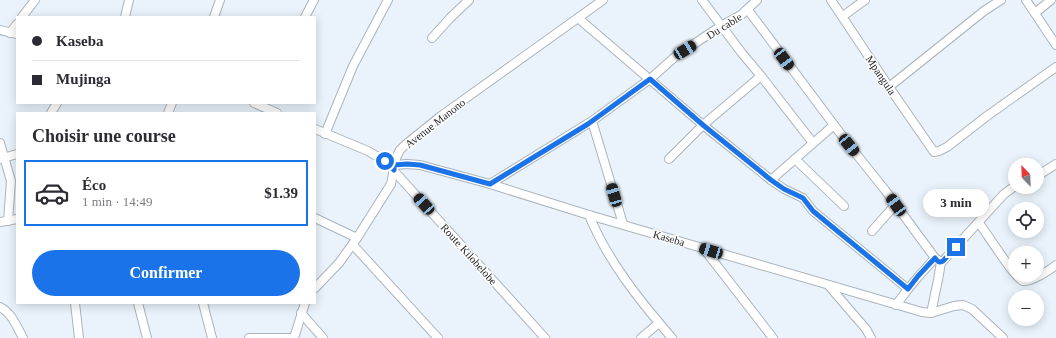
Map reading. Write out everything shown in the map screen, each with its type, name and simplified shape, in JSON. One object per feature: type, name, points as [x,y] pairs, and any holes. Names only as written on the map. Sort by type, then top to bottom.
[{"type":"street","points":[[23,16],[35,0]]},
{"type":"street","points":[[125,16],[129,0]]},
{"type":"street","points":[[214,16],[220,0]]},
{"type":"street","points":[[306,16],[314,0]]},
{"type":"street","points":[[325,134],[353,66],[388,0]]},
{"type":"street","points":[[432,38],[469,0]]},
{"type":"street","name":"Avenue Manono","points":[[316,287],[335,268],[355,241],[391,184],[400,150],[441,116],[603,0]]},
{"type":"street","points":[[702,0],[813,143]]},
{"type":"street","name":"Du cable","points":[[490,184],[592,121],[650,79],[676,56],[748,10],[757,0]]},
{"type":"street","name":"Mpangula","points":[[831,0],[934,152],[947,147],[1056,66]]},
{"type":"street","points":[[843,16],[865,0]]},
{"type":"street","points":[[889,87],[984,11],[1001,0]]},
{"type":"street","points":[[1026,0],[1056,45]]},
{"type":"street","points":[[1035,13],[1050,0]]},
{"type":"street","points":[[748,10],[938,260],[939,275],[931,313],[954,306],[963,305],[972,309],[1003,338]]},
{"type":"street","points":[[578,18],[703,125],[771,180],[784,189],[803,198],[813,211],[908,289]]},
{"type":"street","points":[[0,39],[16,25]]},
{"type":"street","points":[[669,159],[703,125],[761,76]]},
{"type":"street","points":[[264,105],[275,112]]},
{"type":"street","points":[[592,121],[623,224]]},
{"type":"street","points":[[771,180],[834,125]]},
{"type":"street","name":"Route Kilobelobe","points":[[316,130],[375,155],[394,168],[545,338]]},
{"type":"street","points":[[0,143],[2,158],[11,180],[4,221],[16,219]]},
{"type":"street","points":[[2,158],[16,154]]},
{"type":"street","points":[[795,159],[844,206]]},
{"type":"street","name":"Kaseba","points":[[394,168],[407,164],[420,165],[490,184],[589,215],[828,285],[931,313]]},
{"type":"street","points":[[1044,172],[1056,164]]},
{"type":"street","points":[[896,304],[918,276],[938,260],[943,261],[1008,191]]},
{"type":"street","points":[[872,231],[896,205]]},
{"type":"street","points":[[589,215],[614,262],[659,323],[672,338]]},
{"type":"street","points":[[316,219],[355,241],[438,338]]},
{"type":"street","points":[[979,223],[1021,281],[1025,282],[1031,280],[1056,265]]},
{"type":"street","points":[[703,248],[768,336]]},
{"type":"street","points":[[828,285],[866,329],[871,338]]},
{"type":"street","points":[[75,304],[79,338]]},
{"type":"street","points":[[138,304],[147,338]]},
{"type":"street","points":[[203,304],[212,338]]},
{"type":"street","points":[[249,338],[294,338],[305,304]]},
{"type":"street","points":[[0,307],[6,310],[11,316],[23,338]]},
{"type":"street","points":[[301,313],[323,338]]},
{"type":"street","points":[[641,338],[659,323]]},
{"type":"route","points":[[385,161],[394,170],[394,165],[414,164],[490,184],[499,177],[588,124],[650,79],[703,125],[771,180],[784,189],[803,198],[813,211],[908,289],[935,258],[938,262],[943,261],[956,247]]}]
